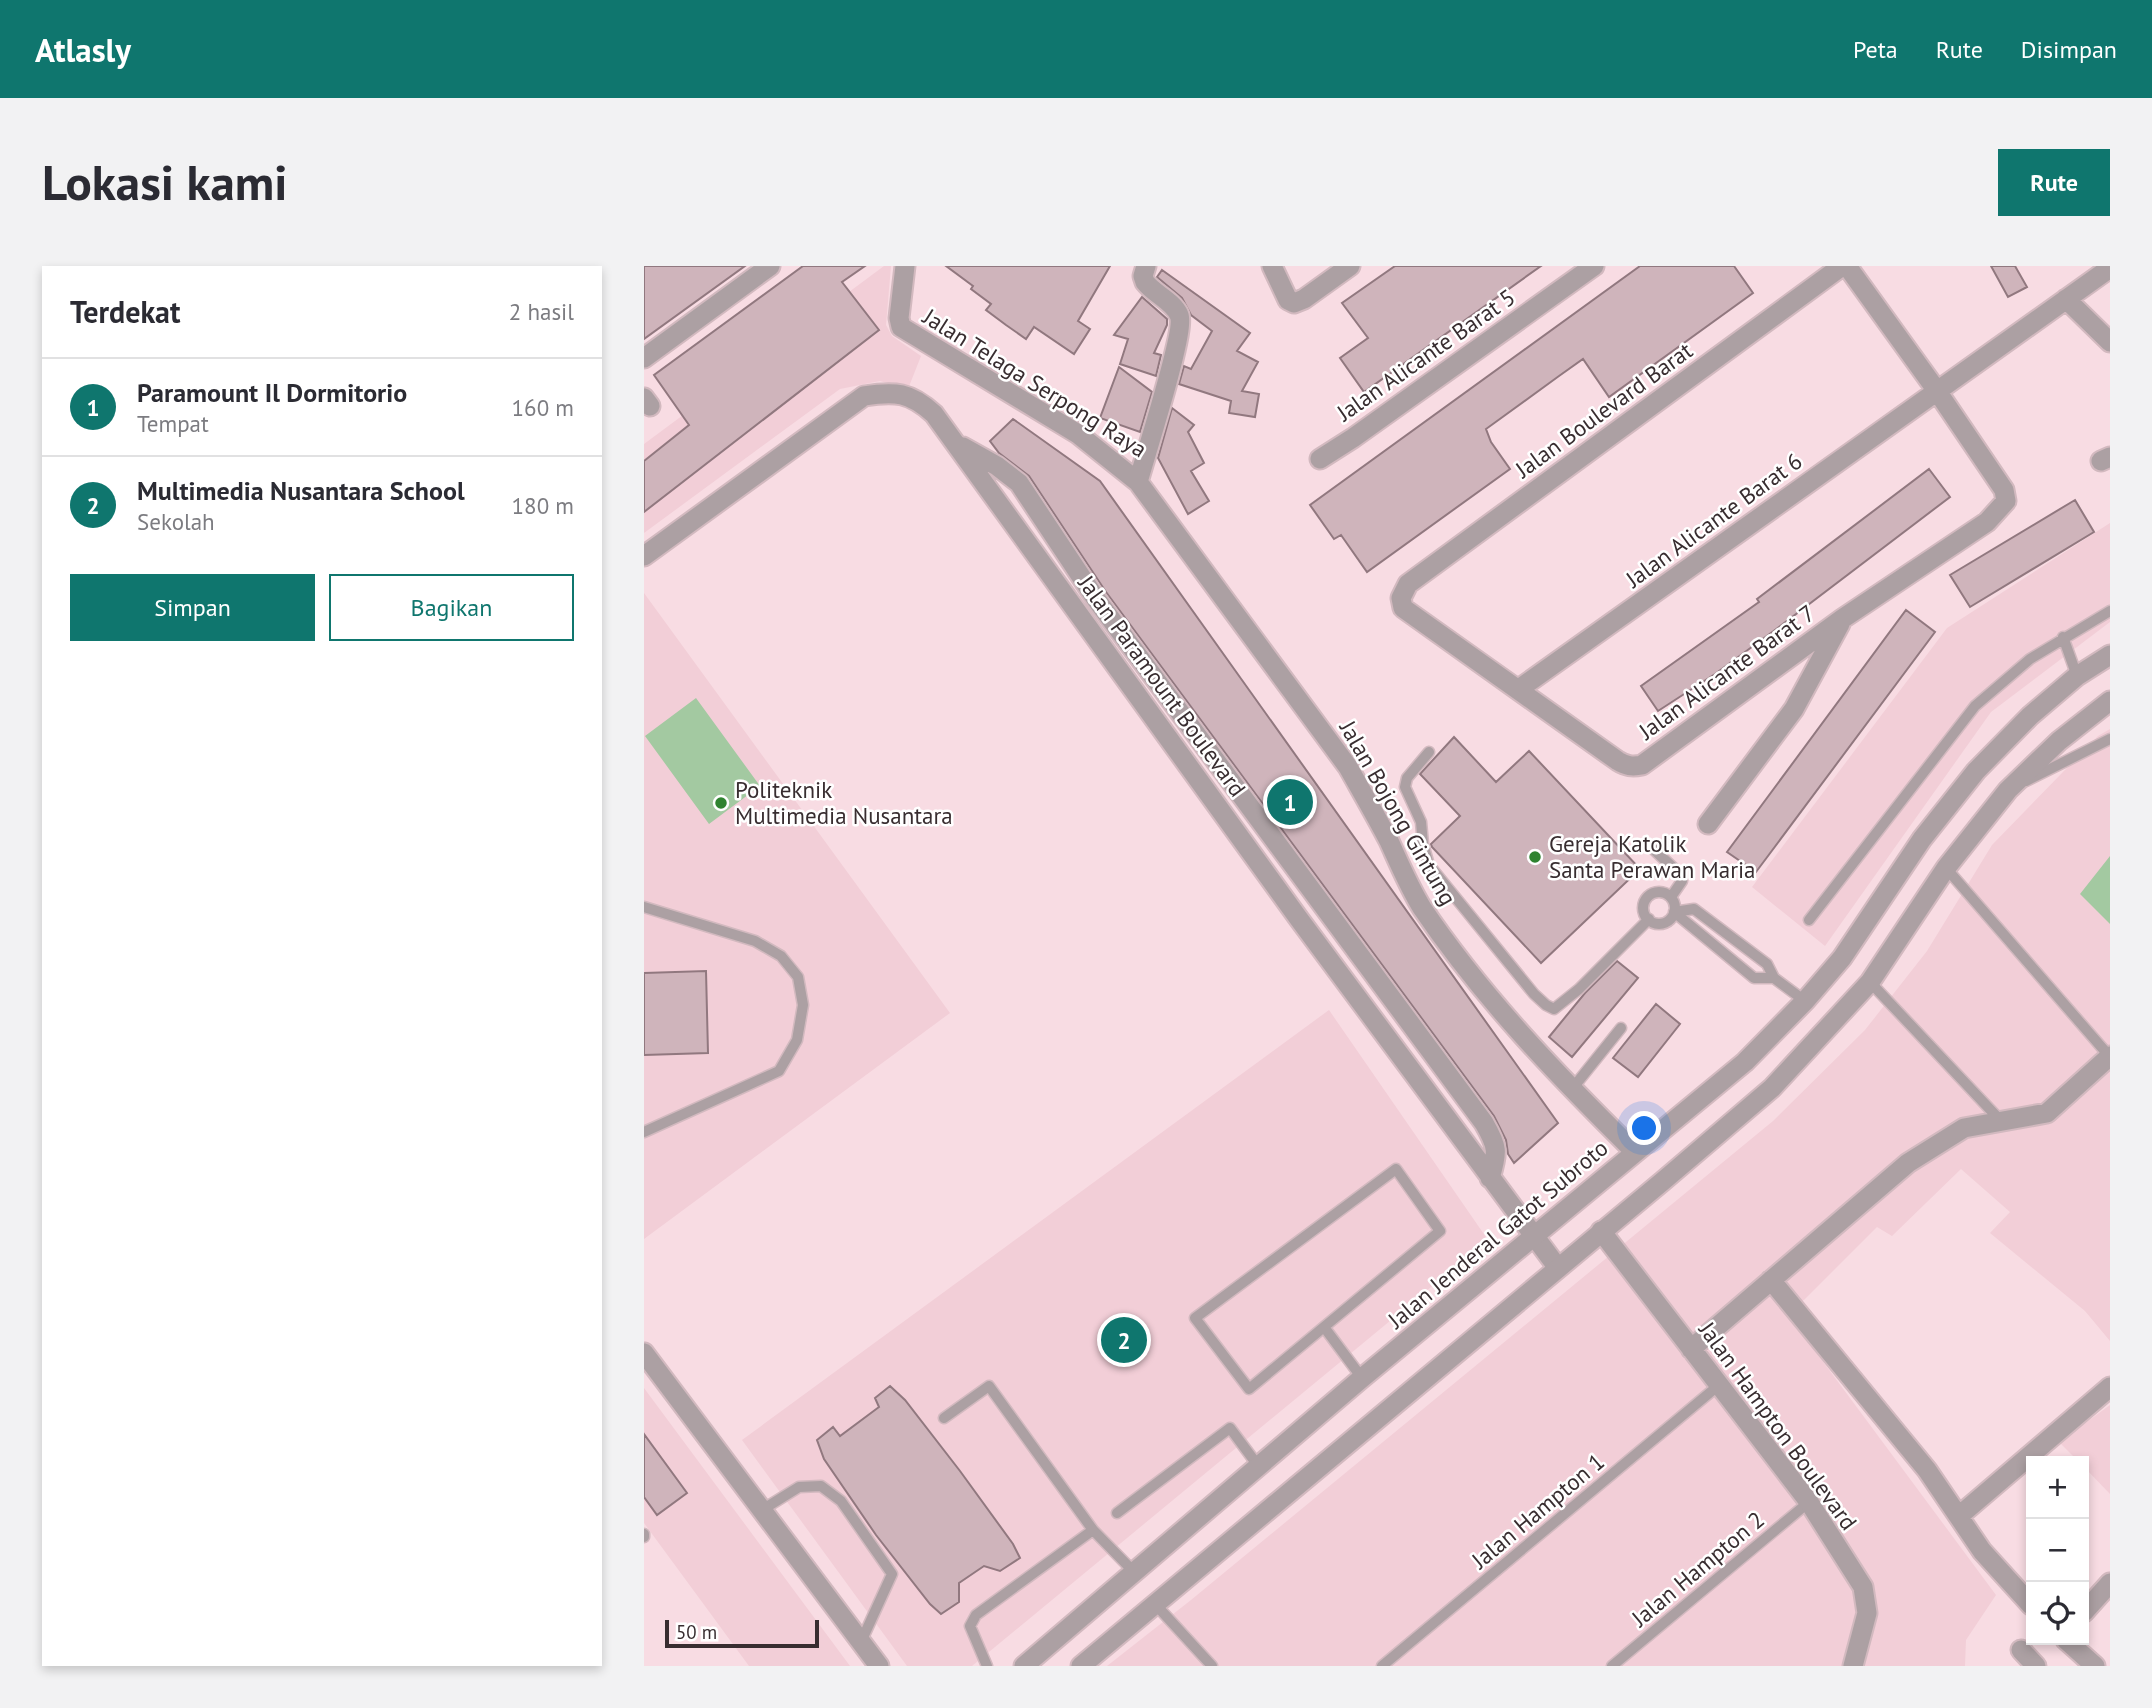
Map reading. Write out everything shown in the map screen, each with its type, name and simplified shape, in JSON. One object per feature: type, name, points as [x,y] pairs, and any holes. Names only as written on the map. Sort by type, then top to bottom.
[{"type":"street","points":[[644,358],[770,266]]},
{"type":"street","name":"Jalan Telaga Serpong Raya","points":[[905,266],[899,318],[901,327],[1078,434],[1138,481],[1178,346],[1181,321],[1174,308],[1145,282],[1143,276],[1146,266]]},
{"type":"street","points":[[1272,266],[1288,300],[1294,303],[1304,299],[1350,266]]},
{"type":"street","name":"Jalan Alicante Barat 5","points":[[1320,459],[1594,266]]},
{"type":"street","points":[[1844,266],[1937,391]]},
{"type":"street","name":"Jalan Boulevard Barat","points":[[1519,689],[1403,608],[1401,598],[1408,584],[1844,266]]},
{"type":"street","name":"Jalan Alicante Barat 6","points":[[1519,689],[2110,268]]},
{"type":"street","points":[[2066,299],[2110,342]]},
{"type":"street","name":"Jalan Alicante Barat 7","points":[[1519,689],[1626,765],[1642,765],[1842,620],[1987,522],[2006,501],[2004,490],[1937,391]]},
{"type":"street","name":"Jalan Paramount Boulevard","points":[[644,556],[864,396],[895,393],[911,396],[934,414],[956,443],[1299,919],[1533,1238],[1558,1268]]},
{"type":"street","points":[[956,443],[997,466],[1019,483],[1096,599],[1483,1124],[1495,1143],[1497,1156],[1490,1178]]},
{"type":"street","name":"Jalan Bojong Gintung","points":[[1138,481],[1348,767],[1375,813],[1421,905],[1475,979],[1572,1090],[1635,1152]]},
{"type":"street","name":"Jalan Alicante Barat 7","points":[[1708,824],[1794,709],[1842,620]]},
{"type":"street","name":"Jalan Jenderal Gatot Subroto","points":[[1024,1666],[1362,1378],[1745,1062],[1805,1001],[1842,958],[1922,839],[1976,771],[2030,716],[2077,677],[2110,655]]},
{"type":"street","points":[[1082,1666],[1772,1088],[1870,982],[1946,868],[2008,790],[2059,741],[2110,701]]},
{"type":"street","points":[[1691,1349],[1908,1163],[1964,1128],[2047,1113],[2110,1056]]},
{"type":"street","name":"Jalan Hampton Boulevard","points":[[1601,1231],[1809,1502],[1863,1587],[1867,1613],[1853,1666]]},
{"type":"street","points":[[1771,1280],[1927,1470],[1982,1551],[2026,1599]]},
{"type":"street","points":[[644,1353],[879,1666]]},
{"type":"street","points":[[1959,1516],[2110,1387]]},
{"type":"street","points":[[2089,1606],[2110,1583]]},
{"type":"street","points":[[2072,1645],[2095,1666]]},
{"type":"street","points":[[2021,1650],[2036,1666]]},
{"type":"lane","points":[[1809,920],[1975,706],[2030,659],[2110,611]]},
{"type":"lane","points":[[2063,638],[2077,677]]},
{"type":"lane","points":[[2008,790],[2110,739]]},
{"type":"lane","points":[[1429,752],[1407,778],[1405,787],[1421,822],[1429,865],[1534,995],[1546,1006],[1554,1009],[1578,989],[1649,919]]},
{"type":"lane","points":[[1651,847],[1681,875],[1682,881],[1671,897]]},
{"type":"lane","points":[[1946,868],[2110,1056]]},
{"type":"lane","points":[[1656,892],[1671,897],[1675,905],[1674,912],[1665,922],[1660,924],[1649,919],[1644,909],[1644,903],[1649,896],[1656,892]]},
{"type":"lane","points":[[644,907],[755,942],[781,956],[798,977],[803,1005],[797,1040],[779,1071],[644,1132]]},
{"type":"lane","points":[[1674,912],[1694,909],[1767,964],[1774,978],[1805,1001]]},
{"type":"lane","points":[[1674,912],[1754,978],[1774,978]]},
{"type":"lane","points":[[1870,982],[2001,1121]]},
{"type":"lane","points":[[1572,1090],[1621,1028]]},
{"type":"lane","points":[[1396,1169],[1440,1231],[1324,1327],[1249,1389],[1195,1318],[1396,1169]]},
{"type":"lane","points":[[1324,1327],[1362,1378]]},
{"type":"lane","name":"Jalan Hampton 1","points":[[1381,1666],[1719,1385]]},
{"type":"lane","points":[[944,1418],[989,1386],[1093,1530],[1134,1572]]},
{"type":"lane","points":[[1116,1513],[1230,1428],[1259,1467]]},
{"type":"lane","points":[[762,1510],[799,1487],[821,1486],[841,1501],[892,1574],[861,1642]]},
{"type":"lane","name":"Jalan Hampton 2","points":[[1612,1666],[1809,1502]]},
{"type":"lane","points":[[986,1666],[970,1626],[976,1615],[1093,1530]]},
{"type":"lane","points":[[1156,1605],[1212,1666]]},
{"type":"shaded area","points":[[884,266],[891,266],[886,325],[892,336],[921,356],[908,389],[880,381],[840,389],[644,533],[644,444]]},
{"type":"shaded area","points":[[2110,523],[2110,622],[1991,712],[1825,946],[1752,887],[1947,628]]},
{"type":"shaded area","name":"Politeknik Multimedia Nusantara","points":[[644,593],[950,1013],[644,1239]]},
{"type":"shaded area","points":[[2110,729],[2110,1341],[2085,1311],[1990,1233],[2010,1212],[1961,1169],[1892,1236],[1877,1227],[1804,1300],[1784,1309],[1996,1595],[1966,1640],[1965,1666],[1107,1666],[1191,1600],[1773,1121],[1865,1030],[1927,951],[1992,845],[2098,736]]},
{"type":"shaded area","points":[[1329,1010],[1488,1240],[972,1666],[907,1666],[742,1440]]},
{"type":"shaded area","points":[[644,1388],[850,1666],[749,1666],[644,1523]]},
{"type":"shaded area","points":[[2110,1405],[2110,1494],[2089,1472],[2089,1456],[2073,1456],[2059,1442]]},
{"type":"green space","points":[[696,698],[760,786],[709,824],[645,736]]},
{"type":"green space","points":[[2110,856],[2110,924],[2080,894]]},
{"type":"building","points":[[644,266],[745,266],[644,339]]},
{"type":"building","points":[[803,266],[865,266],[842,282],[879,330],[644,512],[644,461],[689,425],[654,375]]},
{"type":"building","points":[[946,266],[1110,266],[1078,321],[1090,329],[1074,354],[1034,327],[1026,339],[986,310],[991,304],[971,289],[973,286]]},
{"type":"building","points":[[1395,266],[1541,266],[1364,392],[1340,358],[1368,338],[1342,303]]},
{"type":"building","points":[[1640,266],[1734,266],[1753,293],[1609,397],[1583,359],[1559,376],[1486,429],[1491,442],[1510,469],[1367,572],[1341,535],[1334,539],[1310,505]]},
{"type":"building","points":[[1991,266],[2015,266],[2027,287],[2008,297]]},
{"type":"building","points":[[1162,270],[1250,333],[1237,351],[1258,362],[1242,391],[1259,394],[1255,417],[1229,413],[1231,401],[1179,384],[1184,366],[1191,369],[1212,331],[1191,315],[1182,298],[1157,277]]},
{"type":"building","points":[[1142,297],[1167,319],[1167,325],[1154,353],[1161,355],[1156,376],[1120,364],[1128,339],[1114,335]]},
{"type":"building","points":[[1119,367],[1152,392],[1140,432],[1100,418]]},
{"type":"building","points":[[1172,408],[1194,425],[1188,432],[1204,463],[1191,471],[1209,501],[1188,514],[1158,458]]},
{"type":"building","points":[[1013,419],[1100,481],[1558,1123],[1514,1163],[1494,1116],[1106,592],[1029,476],[999,453],[990,441]]},
{"type":"building","points":[[1929,469],[1950,497],[1715,674],[1658,711],[1641,686],[1759,602],[1757,599]]},
{"type":"building","points":[[2075,500],[2094,532],[1970,607],[1950,575]]},
{"type":"building","points":[[1906,610],[1935,632],[1756,872],[1727,852]]},
{"type":"building","name":"Gereja Katolik Santa Perawan Maria","points":[[1454,737],[1496,782],[1529,751],[1640,869],[1541,963],[1432,847],[1431,844],[1460,816],[1420,774]]},
{"type":"building","points":[[1617,961],[1638,978],[1572,1057],[1549,1037],[1585,993]]},
{"type":"building","points":[[706,971],[708,1053],[644,1055],[644,973]]},
{"type":"building","points":[[1656,1004],[1680,1024],[1638,1077],[1613,1058]]},
{"type":"building","points":[[890,1386],[905,1400],[960,1471],[1013,1544],[1020,1558],[1000,1571],[984,1566],[959,1583],[959,1602],[941,1614],[930,1604],[876,1535],[824,1459],[817,1440],[833,1427],[840,1436],[879,1407],[875,1398]]},
{"type":"building","points":[[644,1434],[687,1493],[657,1515],[644,1497]]},
{"type":"place","name":"Paramount Il Dormitorio","points":[[1290,802]]},
{"type":"place","name":"Politeknik Multimedia Nusantara","points":[[721,803]]},
{"type":"place","name":"Gereja Katolik Santa Perawan Maria","points":[[1535,857]]},
{"type":"place","name":"Multimedia Nusantara School","points":[[1124,1340]]}]
